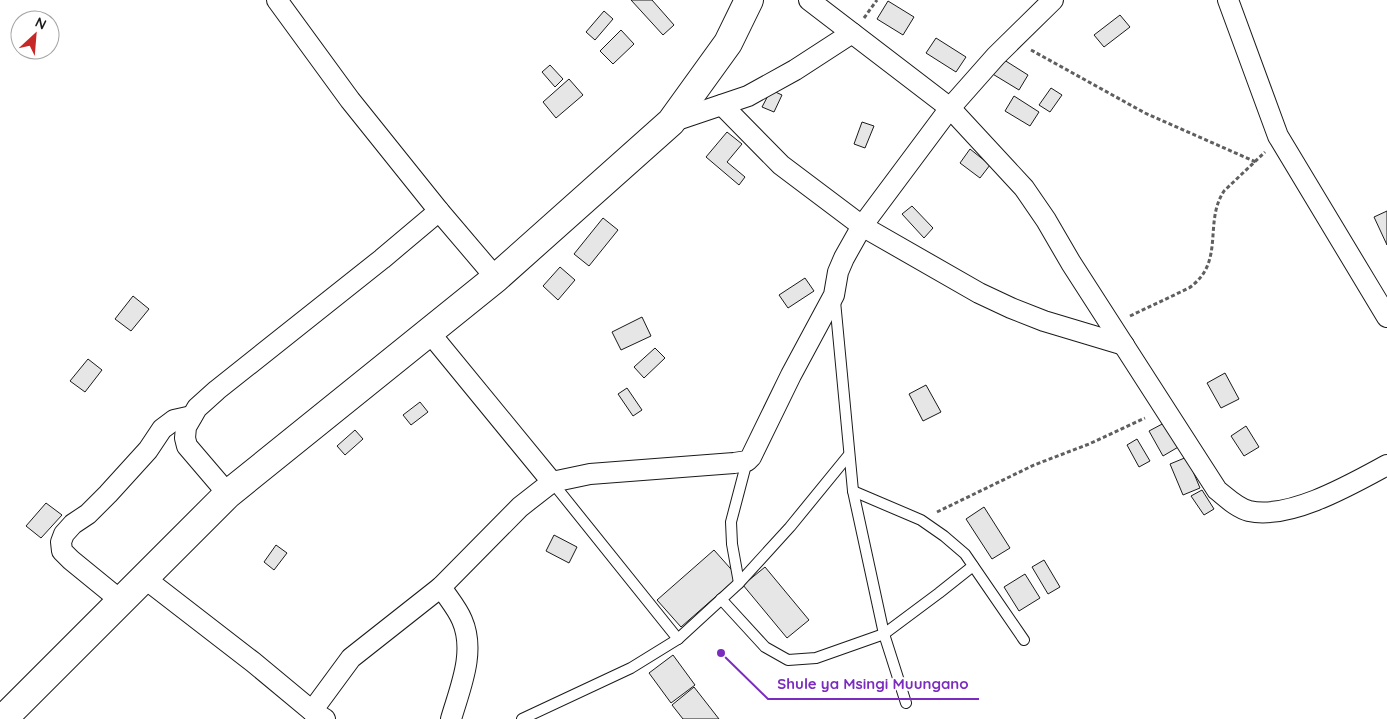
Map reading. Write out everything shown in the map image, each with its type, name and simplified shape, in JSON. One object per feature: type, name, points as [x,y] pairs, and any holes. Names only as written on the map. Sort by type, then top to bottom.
[{"type":"street","points":[[277,0],[350,100],[439,211],[496,278]]},
{"type":"street","points":[[9,716],[120,600],[228,494],[496,278],[671,122],[728,43],[749,0]]},
{"type":"street","points":[[809,0],[950,108],[1024,188],[1217,490],[1232,503],[1248,511],[1266,512],[1291,508],[1341,490],[1387,465]]},
{"type":"street","points":[[143,577],[319,715],[351,658],[441,587],[520,507],[552,482],[590,474],[746,461],[755,451],[791,376],[834,295],[838,272],[862,226],[950,108],[1012,39],[1053,0]]},
{"type":"street","points":[[1228,0],[1278,136],[1387,317]]},
{"type":"street","points":[[671,122],[748,96],[795,70],[852,33]]},
{"type":"street","points":[[722,105],[781,165],[862,226],[979,293],[1011,308],[1124,345]]},
{"type":"street","points":[[228,494],[187,446],[186,427],[197,408],[216,390],[382,259],[439,211]]},
{"type":"street","points":[[429,332],[552,482]]},
{"type":"street","points":[[120,600],[62,551],[60,542],[73,524],[88,514],[141,457],[162,429],[174,420],[192,416]]},
{"type":"street","points":[[441,587],[462,621],[467,638],[467,660],[451,719]]},
{"type":"lane","points":[[834,295],[848,456],[853,492],[884,634],[906,703]]},
{"type":"lane","points":[[522,719],[630,668],[678,639],[739,583],[790,527],[848,456]]},
{"type":"lane","points":[[739,583],[732,544],[731,522],[746,461]]},
{"type":"lane","points":[[552,482],[678,639]]},
{"type":"lane","points":[[853,492],[921,520],[965,554],[1024,640]]},
{"type":"lane","points":[[722,599],[765,647],[788,660],[816,658],[884,634],[939,594],[973,566]]},
{"type":"path","points":[[1012,39],[1145,113],[1256,162]]},
{"type":"path","points":[[1111,325],[1196,283],[1212,256],[1214,217],[1219,198],[1224,191],[1256,162],[1278,136]]},
{"type":"path","points":[[921,520],[1034,465],[1089,444],[1165,409]]},
{"type":"building","points":[[631,0],[652,0],[674,25],[663,35]]},
{"type":"building","points":[[888,1],[914,17],[903,35],[877,19]]},
{"type":"building","points":[[604,11],[613,19],[595,40],[586,32]]},
{"type":"building","points":[[1120,15],[1130,27],[1104,47],[1094,35]]},
{"type":"building","points":[[621,30],[634,44],[613,64],[600,51]]},
{"type":"building","points":[[936,38],[966,57],[956,72],[926,53]]},
{"type":"building","points":[[1001,58],[1028,75],[1019,90],[991,73]]},
{"type":"building","points":[[550,65],[563,79],[555,87],[542,72]]},
{"type":"building","points":[[569,79],[583,95],[556,118],[543,102]]},
{"type":"building","points":[[1051,88],[1062,95],[1050,112],[1039,105]]},
{"type":"building","points":[[771,90],[782,95],[774,112],[762,107]]},
{"type":"building","points":[[1014,96],[1039,112],[1030,126],[1005,111]]},
{"type":"building","points":[[862,122],[874,126],[865,148],[854,144]]},
{"type":"building","points":[[727,132],[742,144],[727,162],[745,177],[739,185],[706,157]]},
{"type":"building","points":[[970,149],[990,165],[980,178],[960,163]]},
{"type":"building","points":[[912,206],[933,228],[924,238],[902,214]]},
{"type":"building","points":[[1387,211],[1387,245],[1374,217]]},
{"type":"building","points":[[603,218],[618,230],[589,266],[574,254]]},
{"type":"building","points":[[560,267],[575,280],[558,300],[543,286]]},
{"type":"building","points":[[805,278],[814,291],[788,308],[779,295]]},
{"type":"building","points":[[133,296],[149,309],[131,331],[115,319]]},
{"type":"building","points":[[642,317],[651,336],[621,350],[612,332]]},
{"type":"building","points":[[655,348],[665,358],[644,378],[634,367]]},
{"type":"building","points":[[88,359],[102,370],[85,392],[70,381]]},
{"type":"building","points":[[1225,373],[1239,399],[1221,408],[1207,383]]},
{"type":"building","points":[[926,385],[941,412],[923,421],[909,394]]},
{"type":"building","points":[[627,388],[642,410],[633,416],[618,394]]},
{"type":"building","points":[[420,402],[428,412],[411,425],[403,415]]},
{"type":"building","points":[[1166,422],[1180,446],[1163,456],[1149,431]]},
{"type":"building","points":[[1246,426],[1259,447],[1244,456],[1231,436]]},
{"type":"building","points":[[355,430],[363,439],[345,455],[337,446]]},
{"type":"building","points":[[1137,439],[1150,461],[1139,467],[1127,445]]},
{"type":"building","points":[[1187,457],[1200,488],[1183,495],[1170,464]]},
{"type":"building","points":[[1202,490],[1214,509],[1204,515],[1191,496]]},
{"type":"building","points":[[46,503],[62,515],[41,538],[26,526]]},
{"type":"building","points":[[984,507],[1010,548],[992,559],[966,519]]},
{"type":"building","points":[[554,535],[577,547],[569,563],[546,551]]},
{"type":"building","points":[[276,545],[287,553],[274,570],[264,562]]},
{"type":"building","points":[[714,550],[738,577],[681,627],[657,600]]},
{"type":"building","points":[[1044,560],[1060,587],[1048,594],[1032,567]]},
{"type":"building","points":[[765,567],[809,620],[787,638],[743,585]]},
{"type":"building","points":[[1025,574],[1040,598],[1019,611],[1004,587]]},
{"type":"building","points":[[673,655],[695,685],[671,703],[649,673]]},
{"type":"building","points":[[694,687],[719,719],[683,719],[672,705]]},
{"type":"place","name":"Shule ya Msingi Muungano","points":[[721,653]]}]
